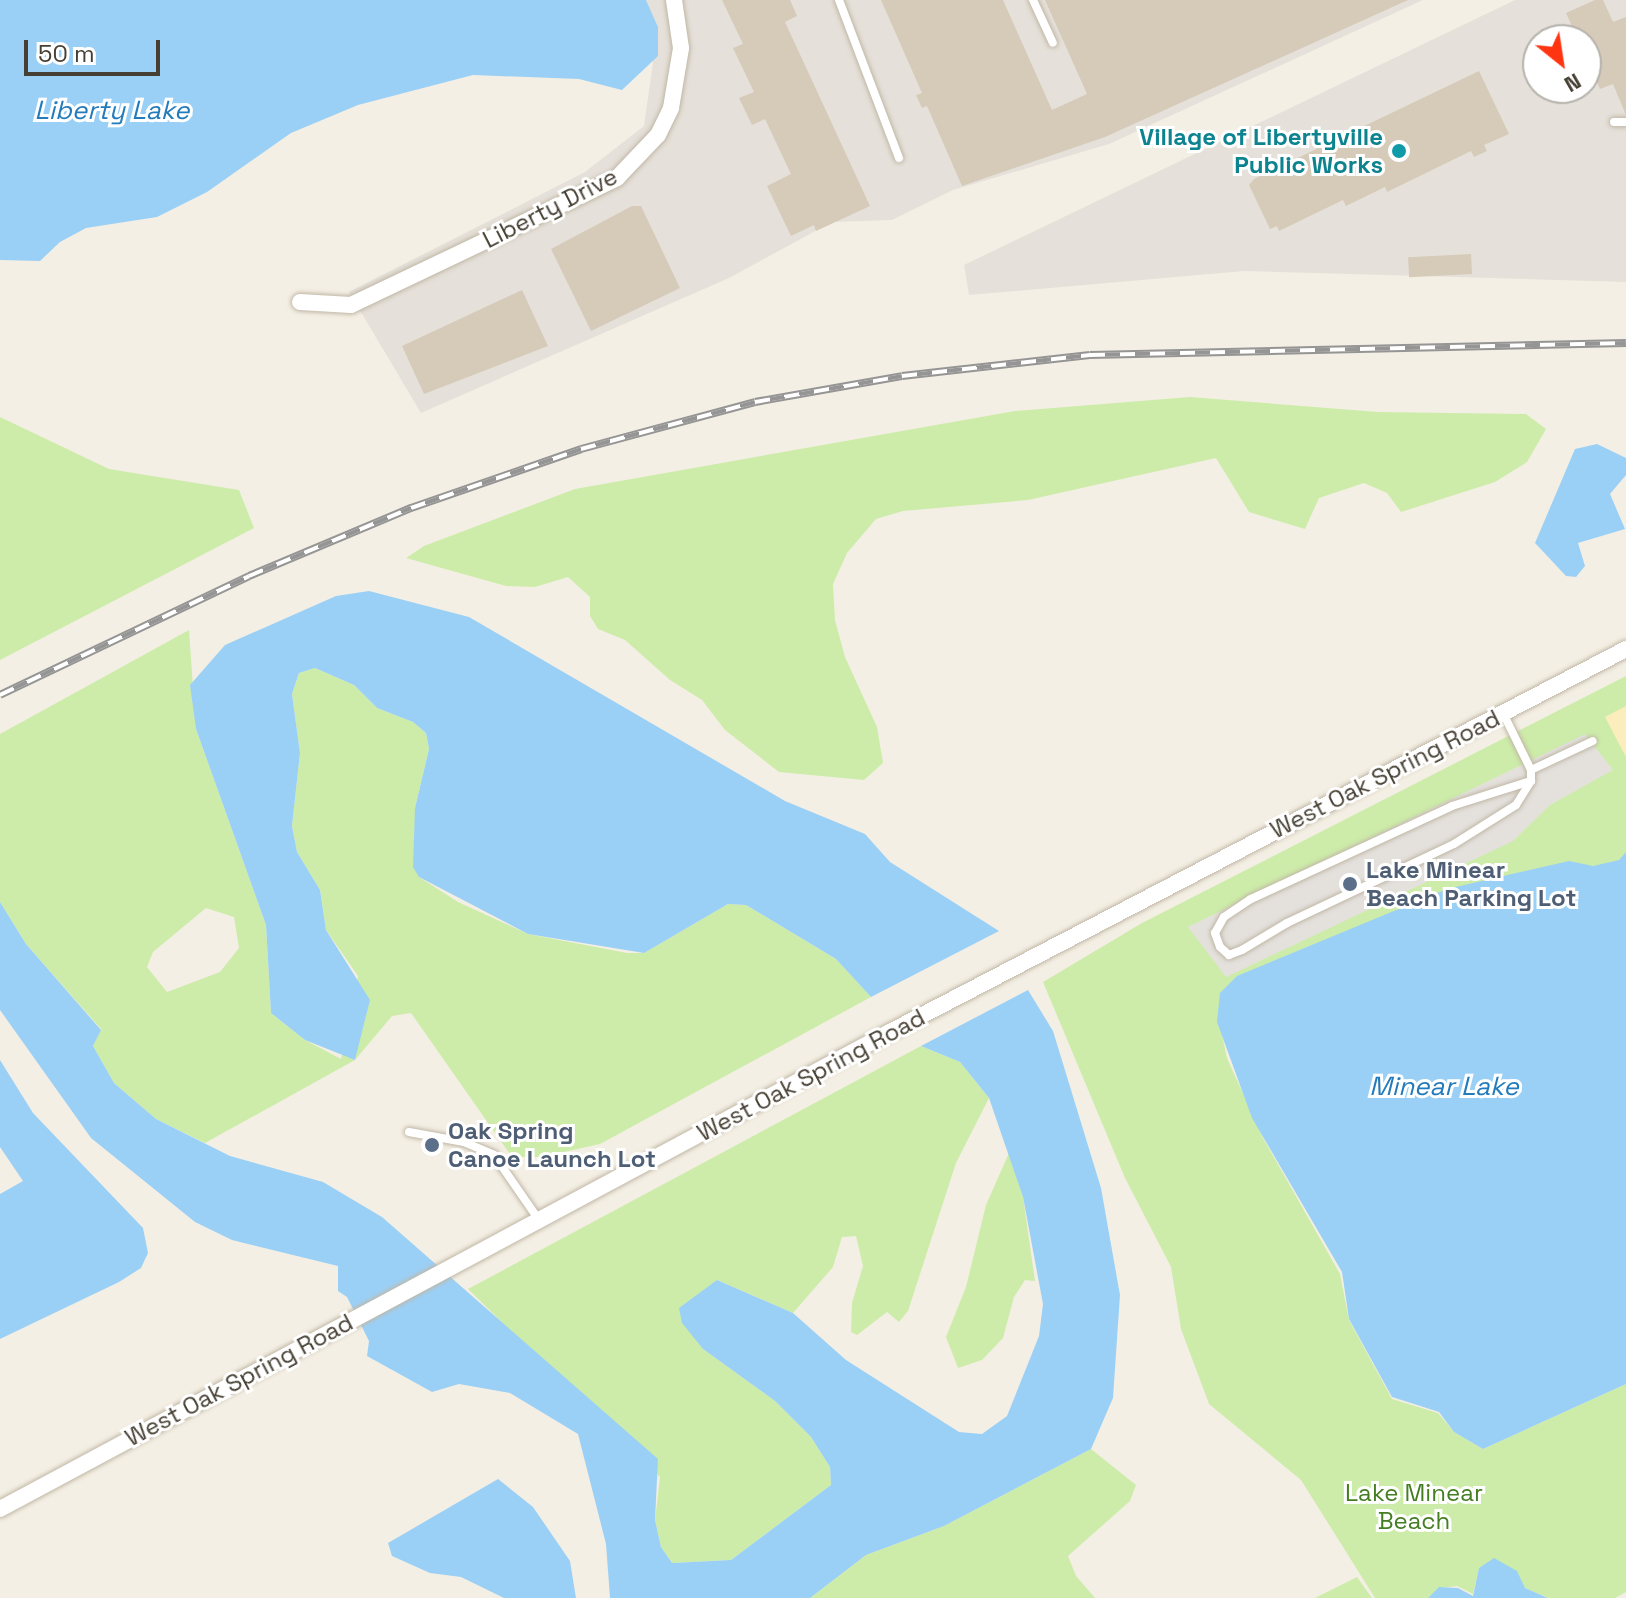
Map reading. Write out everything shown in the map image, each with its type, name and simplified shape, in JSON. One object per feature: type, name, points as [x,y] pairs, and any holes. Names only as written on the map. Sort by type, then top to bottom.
[{"type":"street","name":"Liberty Drive","points":[[300,302],[351,305],[617,178],[648,147],[671,108],[681,48],[674,0]]},
{"type":"street","name":"West Oak Spring Road","points":[[0,1509],[468,1257],[1626,649]]},
{"type":"lane","points":[[839,0],[899,158]]},
{"type":"lane","points":[[1033,0],[1053,43]]},
{"type":"lane","points":[[1614,122],[1626,122]]},
{"type":"lane","points":[[1503,713],[1531,770],[1531,781],[1516,805],[1454,844],[1242,950],[1229,955],[1220,947],[1215,933],[1224,917],[1251,899],[1452,806],[1531,781]]},
{"type":"lane","points":[[1531,770],[1593,741]]},
{"type":"lane","points":[[409,1132],[464,1142],[494,1155],[539,1220]]},
{"type":"shaded area","points":[[646,0],[1423,0],[1109,144],[953,190],[892,220],[832,222],[729,278],[421,413],[349,292],[585,172],[644,126],[658,27]]},
{"type":"shaded area","points":[[1515,0],[1626,0],[1626,282],[1244,271],[969,295],[964,265]]},
{"type":"shaded area","name":"Lake Minear Beach Parking Lot","points":[[1585,734],[1613,770],[1550,805],[1513,841],[1226,977],[1188,927]]},
{"type":"green space","points":[[1190,397],[1378,412],[1526,414],[1546,429],[1527,462],[1495,482],[1401,512],[1387,493],[1364,483],[1319,498],[1305,529],[1249,512],[1216,458],[1028,500],[903,511],[876,519],[847,553],[833,584],[835,620],[845,657],[877,727],[883,763],[864,780],[779,772],[725,730],[702,700],[670,680],[625,640],[598,629],[590,616],[590,597],[568,577],[535,587],[506,586],[406,558],[424,546],[575,489],[1015,411]]},
{"type":"green space","points":[[0,417],[109,469],[239,490],[254,528],[0,660]]},
{"type":"green space","points":[[189,630],[196,729],[266,925],[271,1013],[305,1040],[341,1059],[358,976],[326,930],[320,890],[297,852],[292,826],[300,753],[292,694],[299,673],[315,668],[354,685],[377,708],[413,722],[426,733],[429,749],[415,808],[419,877],[458,902],[528,934],[627,953],[644,953],[728,904],[746,905],[836,959],[871,997],[600,1144],[541,1157],[512,1157],[411,1013],[392,1016],[355,1060],[205,1143],[156,1119],[114,1083],[93,1046],[101,1029],[26,944],[0,902],[0,734]],"holes":[[[206,908],[234,917],[239,948],[220,972],[167,992],[147,967],[153,952]]]},
{"type":"green space","name":"Lake Minear Beach","points":[[1626,676],[1626,854],[1613,865],[1219,1021],[1227,1058],[1263,1138],[1340,1274],[1349,1320],[1392,1399],[1438,1413],[1454,1432],[1483,1449],[1626,1384],[1626,1592],[1615,1598],[1549,1598],[1479,1569],[1473,1594],[1457,1586],[1440,1588],[1428,1598],[1375,1598],[1301,1480],[1209,1404],[1181,1329],[1171,1267],[1125,1178],[1043,982],[1142,923]]},
{"type":"green space","points":[[921,1046],[960,1062],[989,1098],[956,1163],[908,1311],[899,1322],[887,1312],[857,1335],[851,1332],[852,1303],[863,1266],[856,1236],[842,1237],[833,1267],[793,1313],[717,1280],[703,1349],[775,1401],[811,1437],[830,1467],[831,1485],[731,1560],[672,1563],[661,1547],[655,1520],[660,1477],[468,1289]]},
{"type":"green space","points":[[1009,1153],[1023,1197],[1035,1281],[1025,1280],[1014,1297],[1003,1338],[982,1360],[958,1368],[946,1337],[966,1287],[986,1205]]},
{"type":"green space","points":[[1091,1449],[1136,1485],[1130,1501],[1068,1556],[1076,1576],[1095,1598],[810,1598],[866,1555],[944,1526]]},
{"type":"green space","points":[[1357,1577],[1372,1598],[1315,1598]]},
{"type":"sand","points":[[1626,706],[1626,757],[1605,717]]},
{"type":"water","name":"Liberty Lake","points":[[0,0],[646,0],[658,27],[658,56],[622,90],[579,79],[473,75],[358,105],[291,133],[207,192],[157,217],[86,228],[60,242],[40,261],[0,260]]},
{"type":"water","points":[[1597,444],[1626,458],[1626,475],[1610,494],[1625,529],[1578,543],[1585,566],[1576,577],[1566,576],[1535,543],[1575,449]]},
{"type":"water","points":[[369,591],[469,617],[785,801],[865,834],[890,862],[999,931],[871,997],[836,959],[746,905],[728,904],[644,953],[528,934],[419,877],[413,867],[415,808],[429,749],[426,733],[413,722],[377,708],[354,685],[315,668],[299,673],[292,694],[300,753],[292,826],[297,852],[320,890],[326,930],[370,1000],[355,1060],[305,1040],[271,1013],[266,925],[196,729],[190,685],[225,645],[336,596]]},
{"type":"water","name":"Minear Lake","points":[[1626,852],[1626,1384],[1483,1449],[1454,1432],[1439,1412],[1392,1397],[1349,1319],[1342,1272],[1252,1118],[1217,1022],[1220,993],[1237,976],[1447,889],[1569,861],[1593,866],[1619,860]]},
{"type":"water","points":[[0,902],[26,944],[101,1030],[93,1046],[114,1083],[156,1119],[230,1156],[323,1182],[382,1217],[658,1459],[655,1520],[661,1547],[672,1563],[731,1560],[831,1485],[830,1467],[811,1437],[775,1401],[703,1349],[682,1323],[679,1308],[717,1280],[793,1313],[846,1360],[959,1432],[982,1434],[1007,1416],[1039,1336],[1043,1304],[1023,1197],[989,1098],[960,1062],[921,1046],[1028,990],[1053,1031],[1101,1188],[1120,1295],[1113,1398],[1091,1449],[944,1526],[866,1555],[810,1598],[610,1598],[606,1544],[578,1434],[510,1393],[459,1384],[432,1392],[367,1356],[369,1341],[347,1297],[338,1291],[338,1266],[232,1240],[195,1222],[91,1138],[0,1010]]},
{"type":"water","points":[[0,1060],[33,1113],[143,1228],[148,1253],[141,1268],[119,1282],[0,1339],[0,1194],[23,1181],[0,1147]]},
{"type":"water","points":[[498,1479],[533,1507],[570,1561],[576,1598],[504,1598],[461,1577],[430,1573],[392,1556],[388,1543]]},
{"type":"water","points":[[1494,1558],[1517,1571],[1525,1588],[1548,1598],[1428,1598],[1439,1587],[1458,1588],[1473,1596],[1479,1568]]},
{"type":"building","points":[[722,0],[790,0],[797,16],[785,22],[870,206],[816,231],[814,225],[791,236],[767,186],[791,174],[765,119],[752,125],[739,98],[754,92],[733,48],[743,44]]},
{"type":"building","points":[[881,0],[1003,0],[1052,110],[1087,94],[1045,0],[1408,0],[1105,137],[962,186],[927,106],[922,108],[916,95],[922,93]]},
{"type":"building","points":[[1595,0],[1603,0],[1613,22],[1626,17],[1626,115],[1613,84],[1602,88],[1602,24],[1571,24],[1566,13]]},
{"type":"building","name":"Village of Libertyville Public Works","points":[[1479,71],[1509,134],[1484,145],[1487,151],[1474,157],[1471,151],[1387,192],[1385,187],[1346,206],[1343,200],[1279,231],[1277,226],[1270,229],[1249,185],[1254,179]]},
{"type":"building","points":[[632,206],[641,206],[680,288],[591,331],[551,249]]},
{"type":"building","points":[[1471,254],[1472,274],[1409,277],[1408,257]]},
{"type":"building","points":[[522,290],[548,346],[424,394],[402,346]]},
{"type":"railway","points":[[0,695],[249,576],[411,508],[581,449],[755,402],[902,376],[1090,355],[1626,343]]},
{"type":"place","name":"Village of Libertyville Public Works","points":[[1399,151]]},
{"type":"place","name":"Lake Minear Beach Parking Lot","points":[[1350,884]]},
{"type":"place","name":"Oak Spring Canoe Launch Lot","points":[[432,1145]]}]
